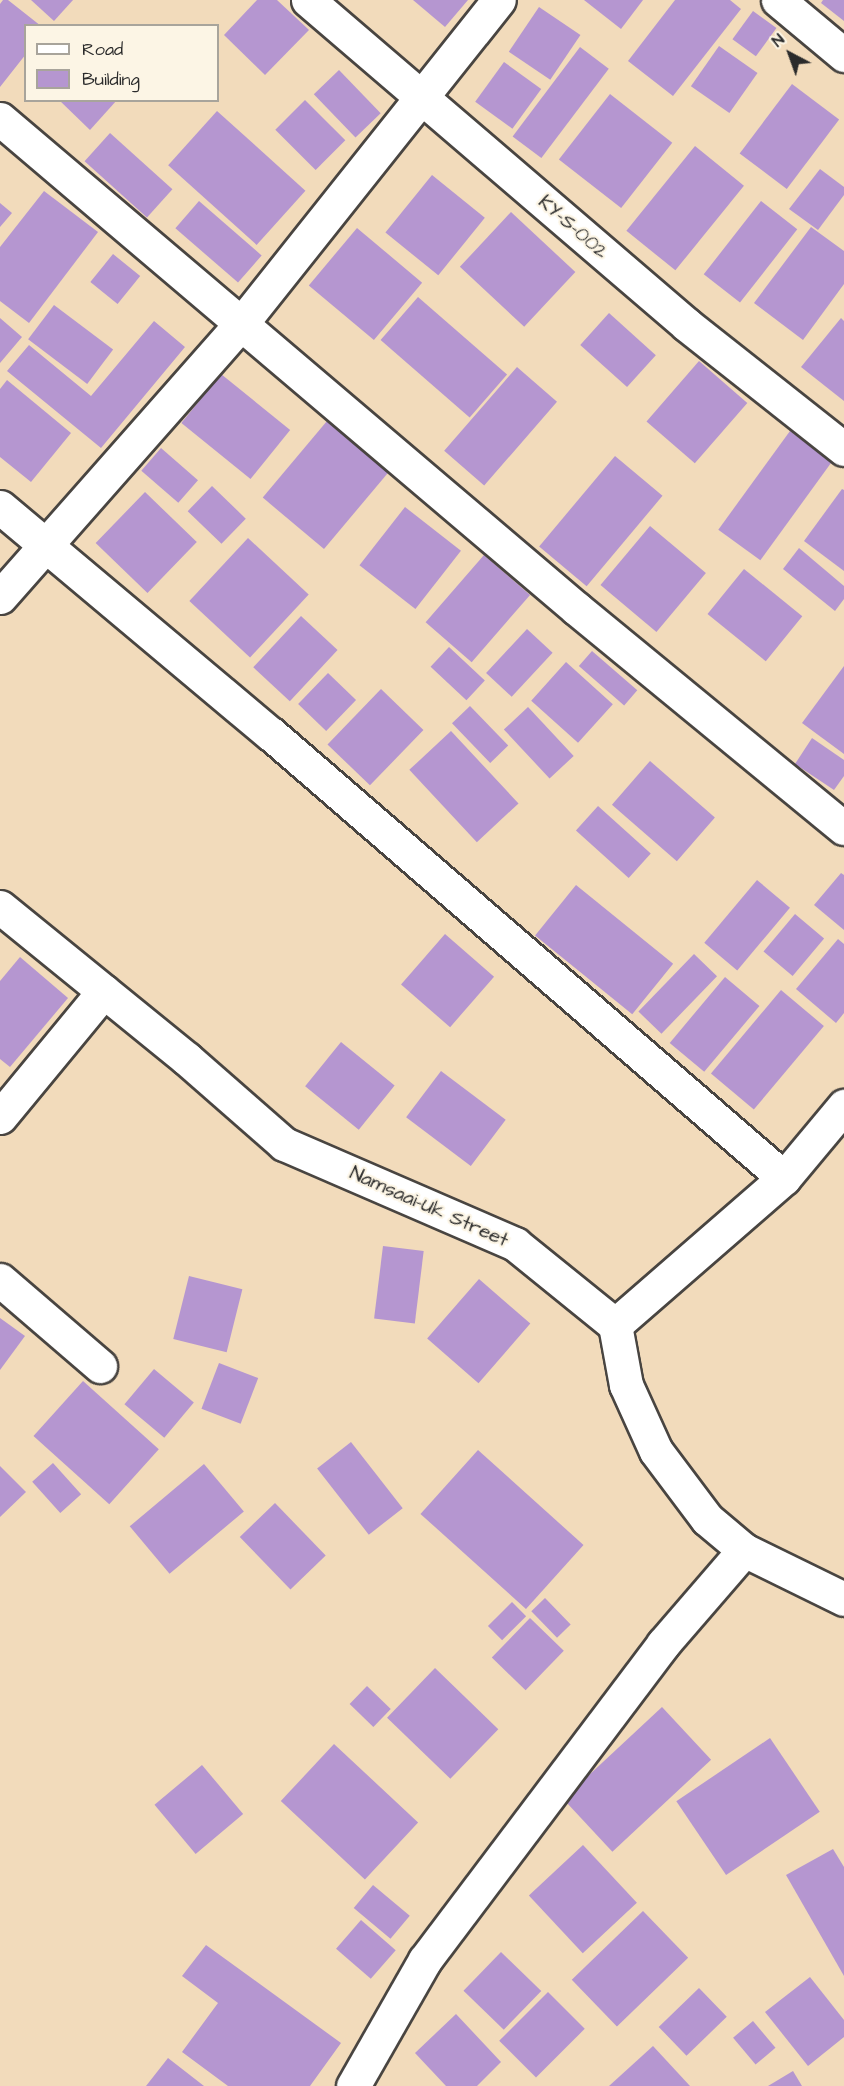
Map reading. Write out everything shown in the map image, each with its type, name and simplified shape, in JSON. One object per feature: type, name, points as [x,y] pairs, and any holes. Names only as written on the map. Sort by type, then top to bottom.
[{"type":"street","name":"KY-S-002","points":[[308,0],[687,325],[844,449]]},
{"type":"street","points":[[0,597],[44,544],[241,324],[500,0]]},
{"type":"street","points":[[778,0],[844,55]]},
{"type":"street","points":[[0,119],[568,601],[844,828]]},
{"type":"street","points":[[0,507],[271,734],[784,1178]]},
{"type":"street","name":"Namsaai-Uk Street","points":[[0,907],[188,1059],[284,1144],[515,1244],[615,1325]]},
{"type":"street","points":[[0,1117],[104,991]]},
{"type":"street","points":[[844,1106],[784,1178],[615,1325],[626,1385],[656,1451],[707,1520],[744,1550],[844,1599]]},
{"type":"street","points":[[0,1280],[100,1366]]},
{"type":"street","points":[[353,2086],[425,1960],[663,1644],[744,1550]]},
{"type":"building","points":[[3,0],[8,0],[38,24],[24,24],[24,57],[0,87],[0,4]]},
{"type":"building","points":[[31,0],[73,0],[54,21]]},
{"type":"building","points":[[257,0],[277,0],[309,30],[265,75],[224,35]]},
{"type":"building","points":[[413,0],[468,0],[445,27]]},
{"type":"building","points":[[584,0],[643,0],[621,29]]},
{"type":"building","points":[[675,0],[730,0],[741,9],[673,96],[628,61]]},
{"type":"building","points":[[823,0],[844,0],[844,21],[821,3]]},
{"type":"building","points":[[539,7],[580,35],[550,80],[509,52]]},
{"type":"building","points":[[753,11],[776,28],[756,56],[732,39]]},
{"type":"building","points":[[719,46],[758,73],[729,113],[691,86]]},
{"type":"building","points":[[580,47],[609,69],[541,158],[513,136]]},
{"type":"building","points":[[504,62],[541,89],[512,129],[475,102]]},
{"type":"building","points":[[339,70],[381,113],[356,137],[314,94]]},
{"type":"building","points":[[792,84],[839,120],[787,189],[740,153]]},
{"type":"building","points":[[610,94],[672,143],[621,208],[559,159]]},
{"type":"building","points":[[305,100],[345,140],[316,170],[275,130]]},
{"type":"building","points":[[61,102],[115,102],[90,130]]},
{"type":"building","points":[[217,111],[305,191],[257,245],[168,165]]},
{"type":"building","points":[[110,133],[172,189],[147,217],[85,161]]},
{"type":"building","points":[[695,146],[744,186],[675,270],[626,231]]},
{"type":"building","points":[[820,169],[844,187],[844,195],[818,230],[789,209]]},
{"type":"building","points":[[432,175],[485,218],[438,275],[385,233]]},
{"type":"building","points":[[44,191],[98,232],[29,323],[0,301],[0,247]]},
{"type":"building","points":[[199,201],[262,255],[238,283],[175,228]]},
{"type":"building","points":[[761,201],[797,229],[740,303],[704,274]]},
{"type":"building","points":[[0,203],[12,213],[0,227]]},
{"type":"building","points":[[511,212],[575,272],[524,327],[460,267]]},
{"type":"building","points":[[811,227],[844,251],[844,284],[803,340],[754,303]]},
{"type":"building","points":[[357,228],[422,283],[374,340],[309,285]]},
{"type":"building","points":[[113,254],[140,276],[118,304],[90,282]]},
{"type":"building","points":[[418,297],[507,374],[470,417],[381,340]]},
{"type":"building","points":[[54,305],[113,350],[87,384],[28,339]]},
{"type":"building","points":[[609,313],[656,355],[627,387],[580,345]]},
{"type":"building","points":[[0,318],[22,337],[0,363]]},
{"type":"building","points":[[841,318],[844,321],[844,401],[801,367]]},
{"type":"building","points":[[154,321],[185,347],[101,448],[7,371],[29,345],[91,396]]},
{"type":"building","points":[[699,361],[747,403],[695,463],[647,421]]},
{"type":"building","points":[[517,367],[557,402],[484,486],[444,451]]},
{"type":"building","points":[[221,374],[290,430],[251,479],[181,423]]},
{"type":"building","points":[[7,380],[71,433],[31,482],[0,457],[0,389]]},
{"type":"building","points":[[327,421],[388,472],[324,549],[263,498]]},
{"type":"building","points":[[790,431],[832,462],[760,560],[718,530]]},
{"type":"building","points":[[161,448],[198,480],[178,503],[141,471]]},
{"type":"building","points":[[615,456],[662,496],[587,586],[539,546]]},
{"type":"building","points":[[212,486],[246,519],[221,544],[188,511]]},
{"type":"building","points":[[842,489],[844,490],[844,571],[804,541]]},
{"type":"building","points":[[145,492],[197,542],[147,593],[96,543]]},
{"type":"building","points":[[405,507],[461,551],[415,609],[359,565]]},
{"type":"building","points":[[650,526],[706,573],[656,632],[601,585]]},
{"type":"building","points":[[248,538],[309,595],[250,658],[189,601]]},
{"type":"building","points":[[799,548],[844,586],[844,599],[835,611],[783,569]]},
{"type":"building","points":[[484,555],[530,595],[472,662],[426,622]]},
{"type":"building","points":[[744,569],[802,616],[766,661],[707,614]]},
{"type":"building","points":[[301,616],[338,650],[290,701],[253,667]]},
{"type":"building","points":[[527,629],[553,653],[512,697],[486,673]]},
{"type":"building","points":[[449,647],[485,680],[466,700],[431,667]]},
{"type":"building","points":[[592,651],[637,690],[624,705],[579,666]]},
{"type":"building","points":[[566,662],[613,704],[578,743],[531,701]]},
{"type":"building","points":[[844,666],[844,754],[802,723]]},
{"type":"building","points":[[328,673],[356,700],[326,731],[298,704]]},
{"type":"building","points":[[381,689],[423,730],[370,785],[328,744]]},
{"type":"building","points":[[470,706],[508,746],[490,763],[452,723]]},
{"type":"building","points":[[528,707],[574,756],[550,779],[504,730]]},
{"type":"building","points":[[451,731],[519,803],[477,842],[409,770]]},
{"type":"building","points":[[812,738],[844,760],[844,776],[834,790],[795,764]]},
{"type":"building","points":[[650,761],[715,817],[677,861],[612,805]]},
{"type":"building","points":[[598,806],[651,854],[629,878],[576,831]]},
{"type":"building","points":[[841,873],[844,875],[844,930],[814,905]]},
{"type":"building","points":[[757,880],[790,908],[737,970],[704,943]]},
{"type":"building","points":[[576,885],[673,964],[632,1014],[535,936]]},
{"type":"building","points":[[795,914],[824,938],[793,976],[764,952]]},
{"type":"building","points":[[445,934],[494,977],[450,1027],[401,985]]},
{"type":"building","points":[[838,939],[844,944],[844,1013],[836,1023],[796,989]]},
{"type":"building","points":[[694,954],[717,976],[661,1034],[638,1012]]},
{"type":"building","points":[[20,957],[68,998],[10,1067],[0,1059],[0,981]]},
{"type":"building","points":[[725,977],[759,1006],[704,1072],[670,1043]]},
{"type":"building","points":[[781,990],[824,1026],[754,1109],[711,1073]]},
{"type":"building","points":[[341,1042],[395,1085],[359,1130],[305,1086]]},
{"type":"building","points":[[441,1071],[506,1120],[471,1166],[406,1117]]},
{"type":"building","points":[[383,1246],[424,1251],[415,1323],[374,1318]]},
{"type":"building","points":[[189,1276],[242,1289],[227,1352],[173,1339]]},
{"type":"building","points":[[479,1279],[530,1324],[478,1383],[427,1339]]},
{"type":"building","points":[[0,1318],[25,1336],[0,1370]]},
{"type":"building","points":[[219,1363],[258,1378],[241,1424],[201,1409]]},
{"type":"building","points":[[154,1369],[194,1402],[164,1438],[124,1404]]},
{"type":"building","points":[[83,1381],[159,1449],[109,1504],[33,1436]]},
{"type":"building","points":[[351,1442],[403,1508],[369,1535],[317,1468]]},
{"type":"building","points":[[478,1450],[584,1545],[526,1609],[420,1514]]},
{"type":"building","points":[[53,1463],[81,1494],[60,1513],[32,1482]]},
{"type":"building","points":[[204,1464],[244,1511],[170,1574],[130,1526]]},
{"type":"building","points":[[0,1466],[26,1492],[0,1517]]},
{"type":"building","points":[[275,1503],[326,1556],[290,1590],[240,1537]]},
{"type":"building","points":[[545,1598],[571,1625],[557,1638],[531,1611]]},
{"type":"building","points":[[512,1602],[526,1616],[502,1640],[488,1626]]},
{"type":"building","points":[[530,1618],[564,1651],[526,1690],[492,1658]]},
{"type":"building","points":[[435,1668],[498,1729],[450,1779],[387,1718]]},
{"type":"building","points":[[367,1686],[391,1709],[373,1727],[350,1704]]},
{"type":"building","points":[[662,1707],[711,1760],[612,1852],[563,1799]]},
{"type":"building","points":[[770,1738],[820,1812],[726,1875],[676,1801]]},
{"type":"building","points":[[334,1744],[418,1822],[365,1879],[281,1801]]},
{"type":"building","points":[[202,1765],[243,1814],[196,1854],[155,1805]]},
{"type":"building","points":[[583,1845],[637,1903],[583,1953],[529,1895]]},
{"type":"building","points":[[833,1849],[844,1867],[844,1976],[786,1875]]},
{"type":"building","points":[[373,1885],[410,1916],[390,1939],[354,1908]]},
{"type":"building","points":[[643,1911],[688,1958],[617,2027],[572,1980]]},
{"type":"building","points":[[361,1920],[396,1950],[371,1979],[336,1949]]},
{"type":"building","points":[[206,1945],[341,2043],[310,2086],[228,2086],[182,2052],[218,2003],[182,1976]]},
{"type":"building","points":[[501,1952],[541,1991],[504,2030],[463,1991]]},
{"type":"building","points":[[810,1977],[844,2020],[844,2037],[808,2066],[765,2012]]},
{"type":"building","points":[[699,1988],[727,2017],[687,2056],[659,2027]]},
{"type":"building","points":[[548,1992],[585,2029],[536,2078],[499,2041]]},
{"type":"building","points":[[456,2014],[501,2062],[477,2086],[446,2086],[415,2053]]},
{"type":"building","points":[[753,2021],[775,2048],[756,2065],[733,2038]]},
{"type":"building","points":[[653,2046],[690,2086],[609,2086]]},
{"type":"building","points":[[168,2058],[204,2086],[146,2086]]},
{"type":"building","points":[[793,2071],[802,2086],[768,2086]]}]
